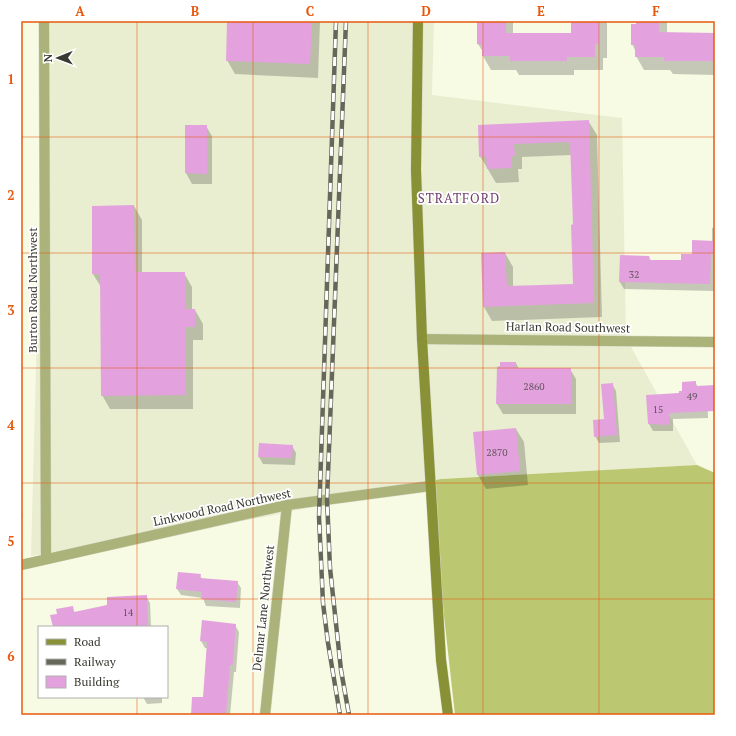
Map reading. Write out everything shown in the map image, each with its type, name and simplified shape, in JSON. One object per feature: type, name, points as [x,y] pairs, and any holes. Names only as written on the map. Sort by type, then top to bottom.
[{"type":"main road","points":[[418,21],[416,170],[422,339],[441,660],[448,715]]},
{"type":"street","name":"Burton Road Northwest","points":[[44,21],[46,559]]},
{"type":"street","name":"Harlan Road Southwest","points":[[422,339],[715,342]]},
{"type":"street","name":"Linkwood Road Northwest","points":[[21,565],[287,505],[430,486]]},
{"type":"street","name":"Delmar Lane Northwest","points":[[265,715],[287,505]]},
{"type":"shaded area","points":[[45,21],[434,21],[432,95],[622,118],[626,338],[697,465],[441,479],[270,516],[31,556]]},
{"type":"green space","points":[[697,465],[715,473],[715,715],[455,715],[431,481],[441,479]]},
{"type":"building","points":[[227,21],[312,21],[310,64],[226,61]]},
{"type":"building","points":[[477,21],[506,21],[506,33],[571,33],[571,21],[599,21],[599,44],[595,44],[595,57],[567,57],[567,61],[510,61],[510,56],[482,56],[482,45],[477,44]]},
{"type":"building","points":[[636,21],[659,21],[659,32],[715,33],[715,61],[664,61],[664,57],[635,57],[635,45],[631,45],[631,24],[636,24]]},
{"type":"building","points":[[589,120],[594,303],[483,307],[481,253],[505,252],[507,286],[573,284],[571,225],[573,224],[570,142],[514,144],[515,156],[511,156],[512,168],[487,169],[486,156],[479,157],[478,125]]},
{"type":"building","points":[[185,125],[207,125],[207,174],[185,173]]},
{"type":"building","points":[[134,205],[135,272],[185,272],[185,309],[195,309],[195,327],[185,327],[186,395],[101,396],[100,274],[92,274],[92,206]]},
{"type":"building","points":[[692,240],[715,241],[715,253],[711,253],[710,284],[619,282],[620,255],[649,256],[649,260],[681,260],[681,254],[692,254]]},
{"type":"building","points":[[500,362],[516,362],[516,368],[571,368],[571,404],[496,404],[497,367],[500,366]]},
{"type":"building","points":[[696,381],[696,386],[715,385],[715,411],[669,413],[670,425],[648,424],[646,395],[679,393],[679,391],[682,391],[682,382]]},
{"type":"building","points":[[613,383],[617,435],[594,437],[593,420],[604,419],[601,384]]},
{"type":"building","points":[[516,428],[520,471],[477,475],[473,432]]},
{"type":"building","points":[[259,443],[293,445],[292,458],[258,457]]},
{"type":"building","points":[[178,572],[201,574],[200,578],[238,581],[236,602],[201,599],[202,592],[176,589]]},
{"type":"building","points":[[147,595],[148,626],[53,626],[50,615],[57,614],[56,609],[73,606],[74,612],[107,605],[107,597]]},
{"type":"building","points":[[202,620],[236,624],[233,665],[230,665],[226,715],[191,715],[192,697],[203,697],[207,642],[200,641]]},
{"type":"railway","points":[[336,21],[319,517],[323,603],[340,715]]},
{"type":"railway","points":[[346,21],[327,499],[330,568],[341,670],[349,715]]},
{"type":"district","name":"STRATFORD","points":[[459,198]]}]
